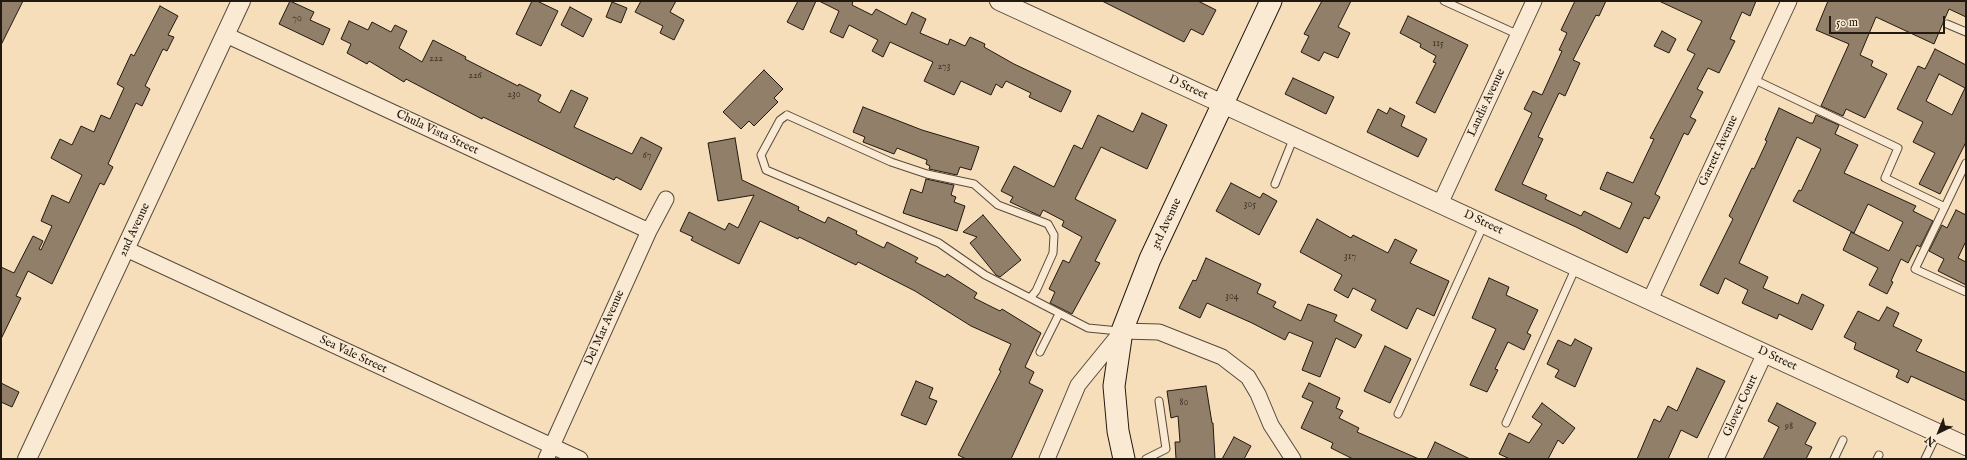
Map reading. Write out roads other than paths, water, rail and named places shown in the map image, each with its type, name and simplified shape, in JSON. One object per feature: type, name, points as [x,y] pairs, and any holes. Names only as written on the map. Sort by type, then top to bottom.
[{"type":"main road","name":"3rd Avenue","points":[[1124,459],[1118,431],[1114,386],[1122,331],[1150,259],[1271,1]]},
{"type":"street","name":"2nd Avenue","points":[[27,459],[241,1]]},
{"type":"street","name":"D Street","points":[[999,1],[1966,446]]},
{"type":"street","name":"Landis Avenue","points":[[1440,204],[1534,1]]},
{"type":"street","name":"Garrett Avenue","points":[[1650,300],[1789,1]]},
{"type":"street","name":"Chula Vista Street","points":[[226,34],[649,231]]},
{"type":"street","name":"Del Mar Avenue","points":[[549,452],[649,231],[666,199]]},
{"type":"street","name":"Sea Vale Street","points":[[126,249],[549,452],[580,459]]},
{"type":"street","points":[[1046,459],[1078,385],[1122,331],[1160,332],[1222,357],[1248,377],[1258,394],[1271,425],[1293,459]]},
{"type":"street","name":"Glover Court","points":[[1716,459],[1765,354]]},
{"type":"lane","points":[[1444,1],[1519,35]]},
{"type":"lane","points":[[1947,24],[1966,32]]},
{"type":"lane","points":[[1753,79],[1898,148],[1884,178],[1945,207]]},
{"type":"lane","points":[[1030,298],[1036,291],[1053,253],[1054,235],[1048,224],[998,205],[974,184],[927,174],[891,162],[787,115],[780,120],[761,155],[766,170],[939,244],[985,275],[1088,328],[1122,331]]},
{"type":"lane","points":[[1275,184],[1294,136]]},
{"type":"lane","points":[[1966,164],[1915,270],[1966,292]]},
{"type":"lane","points":[[1398,414],[1484,224]]},
{"type":"lane","points":[[1506,423],[1576,267]]},
{"type":"lane","points":[[1040,352],[1059,314]]},
{"type":"lane","points":[[1146,459],[1166,449],[1159,401]]},
{"type":"lane","points":[[1925,459],[1938,433]]},
{"type":"lane","points":[[1834,459],[1843,440]]}]
